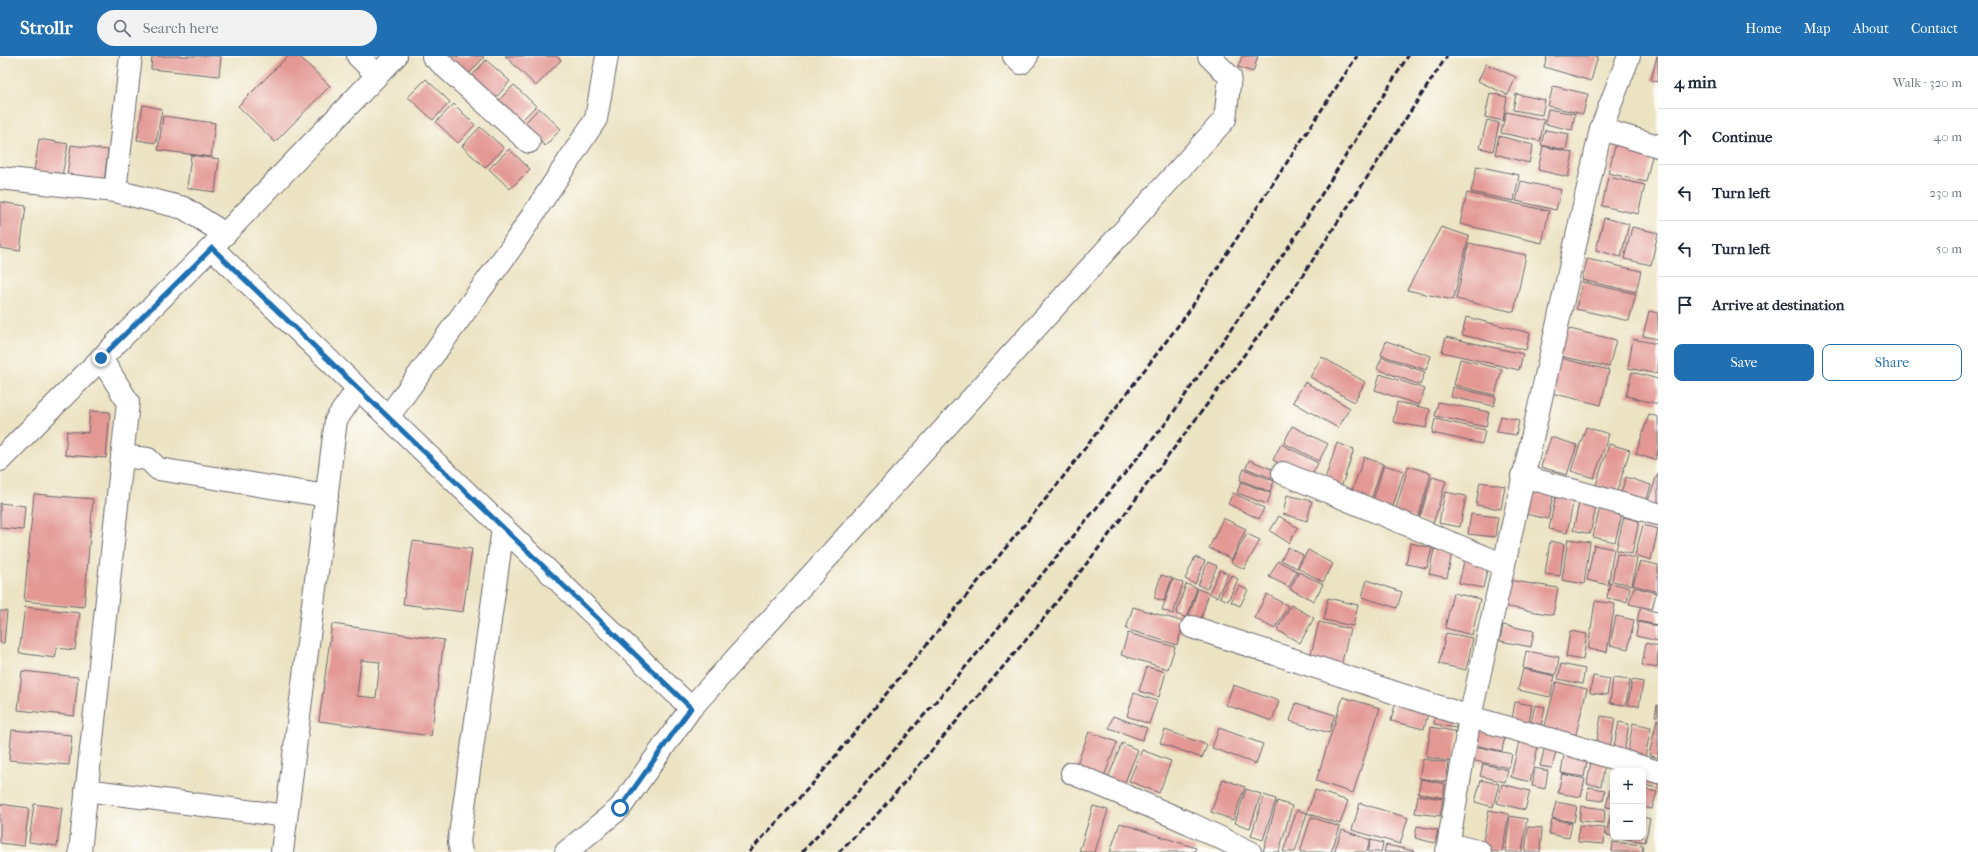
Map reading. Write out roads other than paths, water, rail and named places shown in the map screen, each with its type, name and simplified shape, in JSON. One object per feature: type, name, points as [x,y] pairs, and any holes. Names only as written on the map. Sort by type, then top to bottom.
[{"type":"street","points":[[115,191],[131,56]]},
{"type":"street","points":[[358,56],[377,75]]},
{"type":"street","points":[[0,460],[218,241],[396,56]]},
{"type":"street","points":[[433,56],[529,142]]},
{"type":"street","points":[[388,417],[511,248],[596,119],[607,56]]},
{"type":"street","points":[[1014,56],[1021,63],[1027,56]]},
{"type":"street","points":[[566,852],[620,808],[691,708],[1226,119],[1230,77],[1209,56]]},
{"type":"street","points":[[1480,852],[1448,848],[1470,717],[1522,476],[1601,129],[1629,56]]},
{"type":"street","points":[[1601,129],[1658,146]]},
{"type":"street","points":[[0,178],[115,191],[184,208],[218,241],[358,388],[691,708]]},
{"type":"street","points":[[80,852],[128,402],[101,358]]},
{"type":"street","points":[[282,852],[336,420],[358,388]]},
{"type":"street","points":[[122,456],[148,458],[158,470],[327,496]]},
{"type":"street","points":[[1283,473],[1504,565]]},
{"type":"street","points":[[1522,476],[1658,514]]},
{"type":"street","points":[[461,852],[460,834],[503,528]]},
{"type":"street","points":[[1192,627],[1470,717],[1564,743],[1658,772]]},
{"type":"street","points":[[1072,773],[1189,823],[1250,852]]},
{"type":"street","points":[[86,790],[286,816]]},
{"type":"railway","points":[[749,852],[815,781],[1057,485],[1187,314],[1357,56]]},
{"type":"railway","points":[[802,852],[846,806],[980,650],[1166,423],[1293,240],[1408,56]]},
{"type":"railway","points":[[839,852],[879,812],[1037,627],[1105,540],[1293,290],[1447,56]]}]
